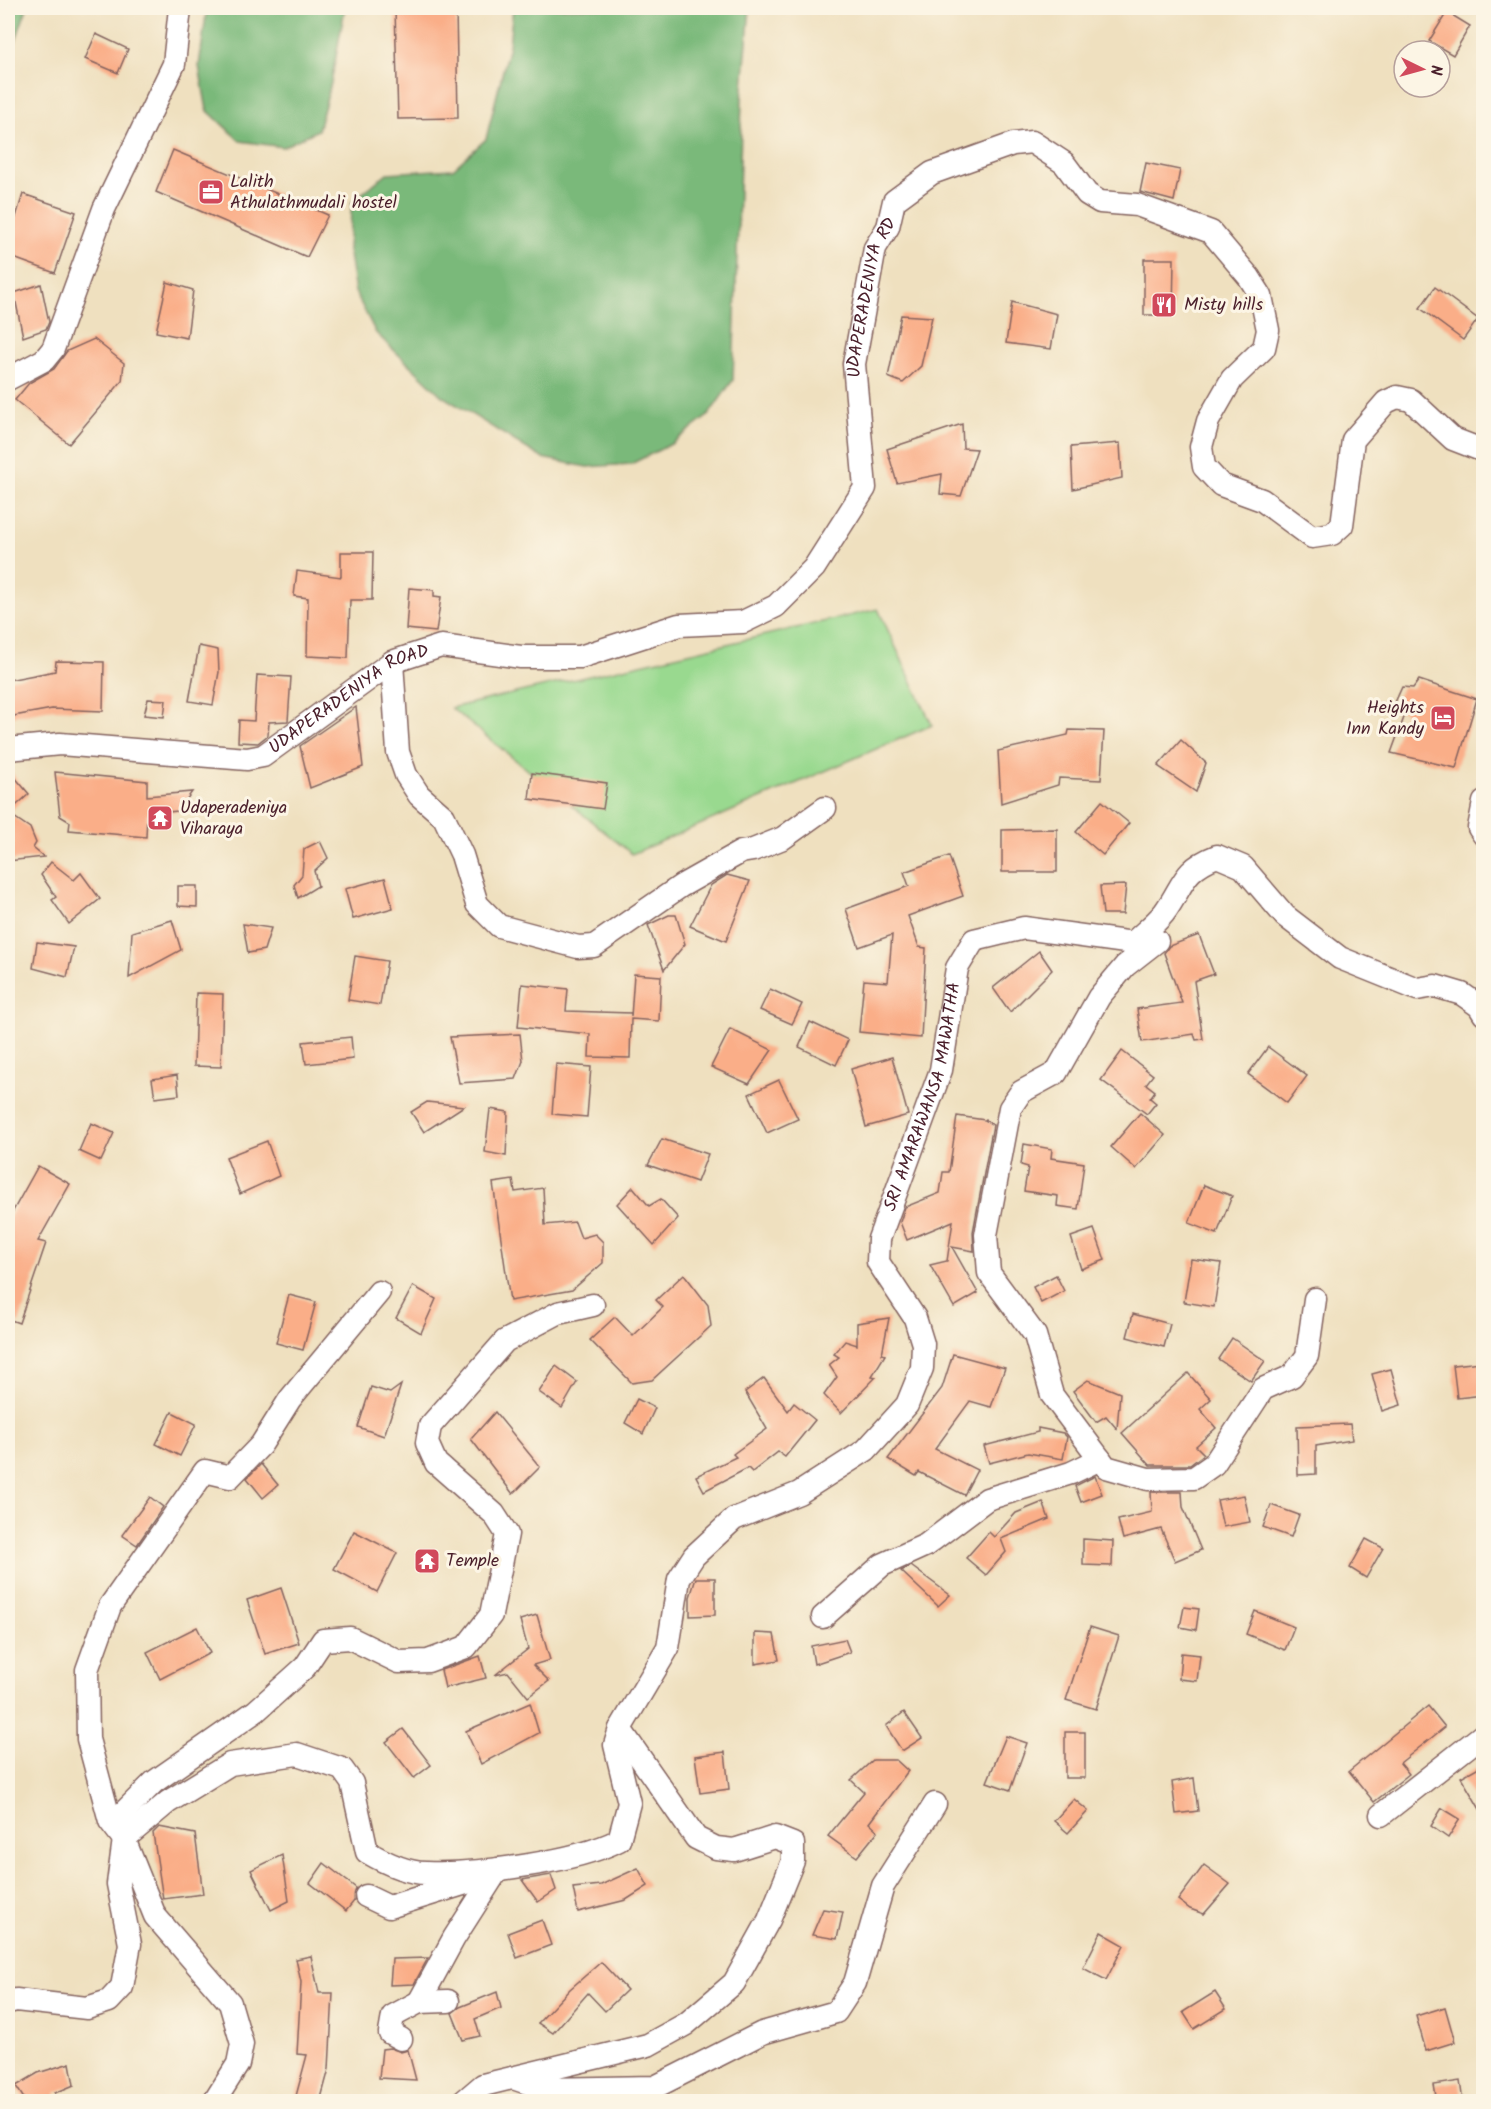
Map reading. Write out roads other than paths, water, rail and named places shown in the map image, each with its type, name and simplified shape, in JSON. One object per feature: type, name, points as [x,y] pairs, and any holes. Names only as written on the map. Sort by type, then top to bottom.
[{"type":"street","points":[[8,379],[44,360],[53,350],[104,208],[174,64],[180,8]]},
{"type":"street","name":"UDAPERADENIYA RD","points":[[814,568],[865,488],[854,364],[875,248],[888,227],[894,201],[932,173],[1013,144],[1032,142],[1064,163],[1087,194],[1100,202],[1137,205],[1210,232],[1249,278],[1261,296],[1268,330],[1264,348],[1232,379],[1208,420],[1201,447],[1204,468],[1221,484],[1262,500],[1312,537],[1332,534],[1342,525],[1353,440],[1386,402],[1397,398],[1411,400],[1454,439],[1484,451]]},
{"type":"street","name":"UDAPERADENIYA ROAD","points":[[8,749],[60,744],[247,759],[263,756],[279,742],[392,662],[441,646],[521,657],[580,657],[679,625],[743,622],[776,606],[814,568]]},
{"type":"street","points":[[392,662],[398,752],[406,775],[419,795],[444,817],[462,855],[477,904],[499,926],[578,947],[594,946],[681,886],[741,852],[753,850],[783,838],[825,808]]},
{"type":"street","points":[[1484,802],[1479,828],[1484,835]]},
{"type":"street","name":"SRI AMARAWANSA MAWATHA","points":[[620,1728],[668,1648],[679,1579],[694,1556],[734,1520],[799,1493],[866,1450],[907,1405],[922,1368],[923,1344],[915,1318],[878,1262],[879,1239],[941,1070],[957,968],[974,940],[1024,928],[1133,943],[1163,913],[1177,888],[1198,864],[1217,856],[1243,867],[1285,916],[1340,958],[1417,989],[1435,986],[1462,994],[1479,1006],[1484,1014]]},
{"type":"street","points":[[1163,913],[1166,927],[1155,943],[1125,966],[1099,997],[1056,1073],[1021,1092],[1010,1108],[986,1235],[989,1273],[1035,1335],[1052,1395],[1106,1467],[1148,1479],[1194,1479],[1214,1464],[1263,1389],[1292,1376],[1307,1356],[1315,1299]]},
{"type":"street","points":[[124,1839],[110,1821],[88,1740],[87,1670],[110,1606],[205,1471],[230,1477],[238,1469],[261,1445],[290,1399],[380,1292]]},
{"type":"street","points":[[214,2102],[238,2064],[242,2044],[230,2003],[155,1916],[124,1839],[121,1822],[125,1811],[154,1782],[256,1711],[304,1667],[323,1640],[350,1638],[399,1662],[428,1661],[466,1647],[491,1616],[507,1534],[494,1514],[436,1463],[427,1443],[430,1426],[505,1341],[558,1313],[592,1305]]},
{"type":"street","points":[[823,1617],[882,1565],[926,1545],[987,1499],[1071,1473],[1100,1459]]},
{"type":"street","points":[[366,1896],[389,1907],[496,1871],[598,1851],[619,1840],[629,1803],[615,1745],[620,1728]]},
{"type":"street","points":[[463,2102],[483,2085],[648,2045],[686,2024],[734,1983],[769,1920],[793,1861],[793,1844],[776,1837],[734,1850],[716,1848],[696,1838],[620,1728]]},
{"type":"street","points":[[1381,1815],[1484,1734]]},
{"type":"street","points":[[8,2002],[16,2000],[87,2008],[109,2001],[122,1987],[130,1944],[118,1884],[124,1839],[168,1802],[230,1764],[297,1754],[342,1769],[352,1783],[367,1852],[386,1863],[424,1874],[496,1871]]},
{"type":"street","points":[[513,2078],[545,2089],[655,2087],[762,2033],[836,2012],[855,1983],[883,1886],[935,1804]]},
{"type":"street","points":[[419,2002],[454,1938],[496,1871]]},
{"type":"street","points":[[401,2039],[390,2033],[393,2016],[419,2002],[448,2001]]},
{"type":"place","name":"Lalith Athulathmudali hostel","points":[[211,192]]},
{"type":"place","name":"Misty hills","points":[[1164,305]]},
{"type":"place","name":"Heights Inn Kandy","points":[[1443,718]]},
{"type":"place","name":"Udaperadeniya Viharaya","points":[[160,818]]},
{"type":"place","name":"Temple","points":[[427,1561]]}]
